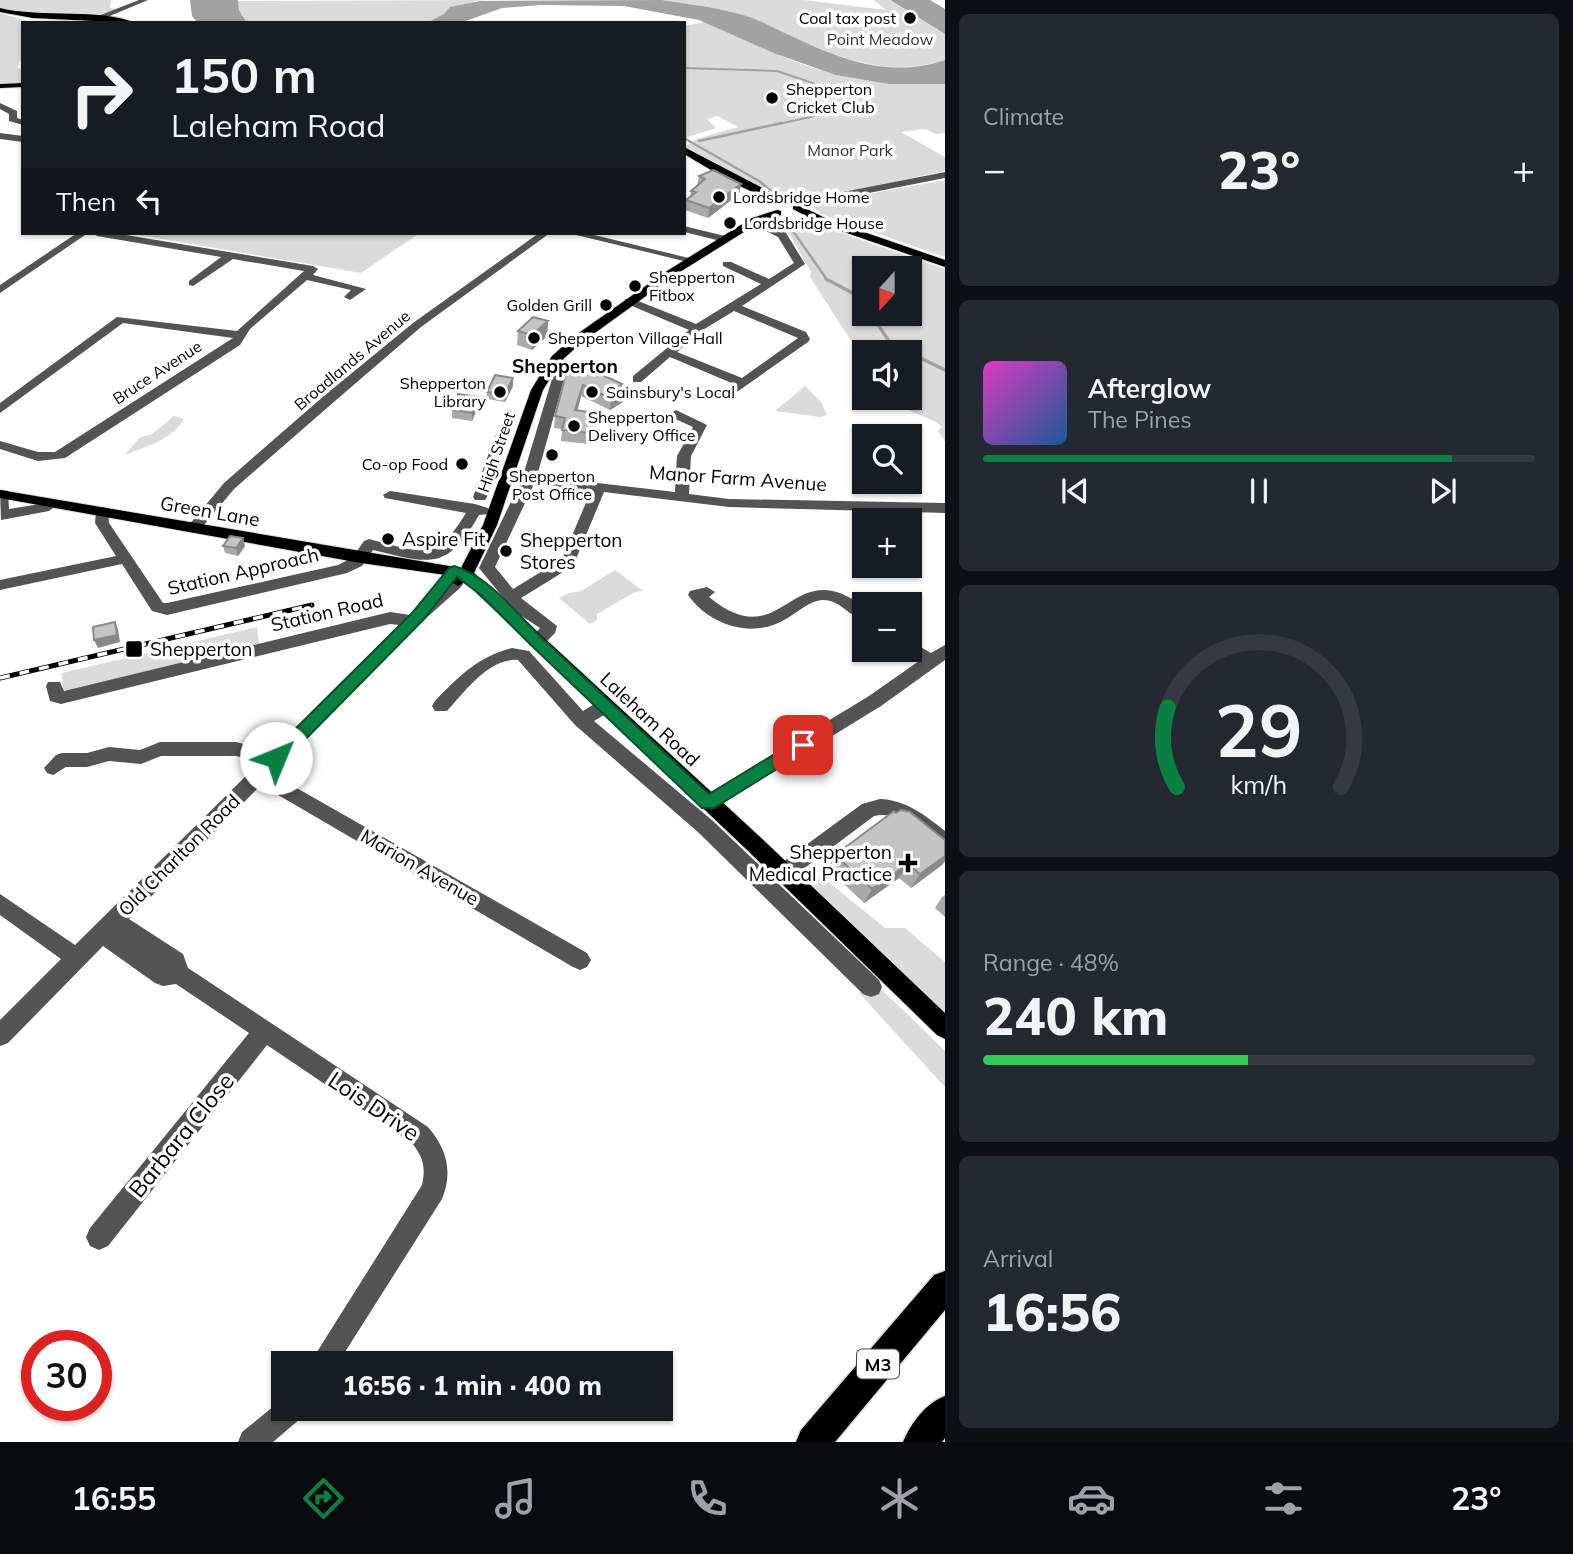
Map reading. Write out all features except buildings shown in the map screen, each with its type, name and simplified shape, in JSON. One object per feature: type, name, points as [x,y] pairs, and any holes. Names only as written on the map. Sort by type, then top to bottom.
[{"type":"highway","name":"M3","points":[[813,1442],[945,1286]]},
{"type":"highway","points":[[920,1442],[945,1412]]},
{"type":"main road","points":[[0,10],[33,18],[102,16],[123,21]]},
{"type":"main road","points":[[0,86],[21,85]]},
{"type":"main road","points":[[686,151],[742,183],[818,219],[945,264]]},
{"type":"main road","points":[[742,183],[762,204],[776,213],[793,206]]},
{"type":"main road","points":[[755,221],[762,204],[773,197]]},
{"type":"main road","name":"High Street","points":[[455,577],[473,562],[506,482],[537,390],[556,359],[566,348],[629,302],[692,260],[755,221],[776,213]]},
{"type":"main road","name":"Green Lane","points":[[1,494],[455,577]]},
{"type":"main road","name":"Laleham Road","points":[[455,577],[489,600],[510,606],[605,706],[945,1028]]},
{"type":"street","points":[[102,16],[145,0]]},
{"type":"street","points":[[0,106],[12,110],[12,119],[21,123]]},
{"type":"street","points":[[0,136],[21,139]]},
{"type":"street","points":[[793,206],[810,199],[945,175]]},
{"type":"street","points":[[636,379],[697,329],[800,264],[782,235],[755,221]]},
{"type":"street","points":[[686,229],[725,239]]},
{"type":"street","points":[[0,290],[80,235]]},
{"type":"street","points":[[109,235],[230,255],[309,272],[360,289],[350,297]]},
{"type":"street","name":"Broadlands Avenue","points":[[194,528],[229,486],[330,398],[417,325],[542,235]]},
{"type":"street","points":[[582,235],[692,260]]},
{"type":"street","points":[[193,284],[230,255]]},
{"type":"street","points":[[727,264],[769,283]]},
{"type":"street","name":"Bruce Avenue","points":[[0,445],[42,457],[60,455],[236,342],[245,327],[309,272]]},
{"type":"street","points":[[629,302],[697,329]]},
{"type":"street","points":[[670,353],[738,387],[804,339],[793,329],[733,306]]},
{"type":"street","points":[[0,409],[121,319],[240,335]]},
{"type":"street","points":[[556,359],[570,366],[558,379],[529,479],[488,564],[490,573],[510,606],[568,562],[599,488]]},
{"type":"street","points":[[676,414],[700,425],[684,456],[682,497]]},
{"type":"street","points":[[477,503],[501,438],[520,443]]},
{"type":"street","points":[[488,478],[506,482]]},
{"type":"street","name":"Manor Farm Avenue","points":[[529,479],[729,503],[945,508]]},
{"type":"street","name":"Green Lane","points":[[1,494],[1,516],[44,508],[52,503]]},
{"type":"street","points":[[390,495],[477,503],[493,512]]},
{"type":"street","name":"Station Approach","points":[[103,512],[102,523],[124,559],[158,607],[167,609],[342,569],[361,558],[369,544],[416,553],[442,552],[453,545],[477,503]]},
{"type":"street","points":[[0,585],[124,559]]},
{"type":"street","name":"Old Charlton Road","points":[[0,1035],[455,577]]},
{"type":"street","points":[[708,592],[696,595],[728,620],[748,625],[774,620],[816,594],[834,595],[852,607]]},
{"type":"street","name":"Station Road","points":[[54,686],[56,696],[61,698],[390,618],[416,618]]},
{"type":"street","points":[[525,659],[543,640]]},
{"type":"street","points":[[441,706],[476,670],[509,653],[523,655],[581,720],[706,827],[871,987]]},
{"type":"street","points":[[708,803],[875,701],[938,656]]},
{"type":"street","points":[[581,720],[605,706]]},
{"type":"street","points":[[53,768],[62,760],[87,760],[109,754],[141,757],[160,749],[236,750],[276,758]]},
{"type":"street","name":"Marion Avenue","points":[[259,775],[580,960]]},
{"type":"street","points":[[783,873],[869,809],[878,806],[902,809],[945,842]]},
{"type":"street","points":[[0,903],[76,958]]},
{"type":"street","name":"Lois Drive","points":[[108,927],[163,976],[179,975],[421,1135],[431,1147],[438,1175],[433,1190],[331,1351]]},
{"type":"street","name":"Barbara Close","points":[[99,1237],[263,1032]]},
{"type":"street","points":[[252,1442],[276,1421]]},
{"type":"green space","points":[[0,0],[111,0],[110,8],[117,9],[102,14],[39,17],[0,8]]},
{"type":"green space","points":[[486,0],[475,1],[431,21],[246,21],[238,1]]},
{"type":"green space","name":"Point Meadow","points":[[662,0],[804,0],[886,10],[874,0],[889,0],[945,34],[945,60],[920,66],[873,65],[828,52],[739,14]]},
{"type":"green space","points":[[0,13],[28,21],[21,21],[21,59],[17,68],[21,69],[21,84],[0,85]]},
{"type":"green space","points":[[102,19],[102,21],[28,21]]},
{"type":"green space","name":"Manor Park","points":[[704,22],[795,62],[837,74],[900,83],[945,84],[945,133],[936,134],[925,129],[901,132],[945,157],[945,171],[837,193],[794,196],[776,193],[740,179],[686,146],[696,139],[738,127],[718,116],[707,119],[716,128],[686,137],[686,26]]},
{"type":"green space","points":[[945,180],[945,257],[821,214],[815,209],[814,204]]},
{"type":"green space","points":[[777,218],[801,219],[908,256],[852,256],[852,326],[922,326],[922,261],[945,269],[945,442],[938,431],[942,427],[909,410],[922,410],[922,340],[852,340],[852,342],[810,277],[811,272],[790,235],[769,221]]},
{"type":"green space","points":[[138,235],[417,235],[361,273]]},
{"type":"green space","points":[[805,386],[821,402],[827,415],[820,417],[775,411]]},
{"type":"green space","points":[[174,416],[184,419],[172,433],[158,442],[125,455],[139,438],[152,434]]},
{"type":"green space","points":[[615,570],[643,591],[635,592],[597,614],[597,620],[590,624],[559,598],[581,591]]},
{"type":"green space","points":[[257,627],[259,644],[69,691],[63,690],[62,673]]},
{"type":"green space","points":[[812,871],[885,928],[905,928],[945,962],[945,1014],[813,886]]},
{"type":"green space","points":[[865,988],[881,989],[945,1051],[945,1087],[859,993]]},
{"type":"shaded area","points":[[190,0],[238,0],[239,10],[246,21],[196,21],[192,16]]},
{"type":"shaded area","points":[[662,0],[713,8],[762,22],[850,60],[896,68],[945,60],[945,84],[889,84],[836,75],[776,54],[699,20],[624,6],[541,5],[502,8],[466,21],[431,21],[444,14],[450,7],[480,1]]},
{"type":"shaded area","points":[[890,0],[930,0],[945,9],[945,34]]},
{"type":"waterway","points":[[686,68],[777,71],[827,88],[855,93]]},
{"type":"waterway","points":[[774,125],[874,103]]},
{"type":"waterway","points":[[699,141],[782,123]]},
{"type":"waterway","points":[[686,139],[759,181],[771,191]]},
{"type":"waterway","points":[[788,224],[827,280]]},
{"type":"waterway","points":[[827,280],[852,293]]},
{"type":"waterway","points":[[879,326],[888,340]]},
{"type":"waterway","points":[[922,359],[945,370]]},
{"type":"railway","points":[[0,678],[312,605]]},
{"type":"place","name":"Coal tax post","points":[[910,18]]},
{"type":"place","name":"Shepperton Cricket Club","points":[[772,98]]},
{"type":"place","name":"Lordsbridge Home","points":[[719,197]]},
{"type":"place","name":"Lordsbridge House","points":[[730,223]]},
{"type":"place","name":"Shepperton Fitbox","points":[[635,286]]},
{"type":"place","name":"Golden Grill","points":[[606,305]]},
{"type":"place","name":"Shepperton Village Hall","points":[[534,338]]},
{"type":"place","name":"Shepperton Library","points":[[500,392]]},
{"type":"place","name":"Sainsbury's Local","points":[[592,392]]},
{"type":"place","name":"Shepperton Delivery Office","points":[[574,426]]},
{"type":"place","name":"Shepperton Post Office","points":[[552,455]]},
{"type":"place","name":"Co-op Food","points":[[462,464]]},
{"type":"place","name":"Aspire Fit","points":[[388,539]]},
{"type":"place","name":"Shepperton Stores","points":[[506,551]]},
{"type":"place","name":"Shepperton","points":[[134,649]]},
{"type":"place","name":"Shepperton Medical Practice","points":[[908,863]]},
{"type":"district","name":"Shepperton","points":[[565,366]]},
{"type":"route","points":[[276,758],[418,616],[454,571],[465,574],[486,591],[536,642],[708,803],[803,745]]}]
